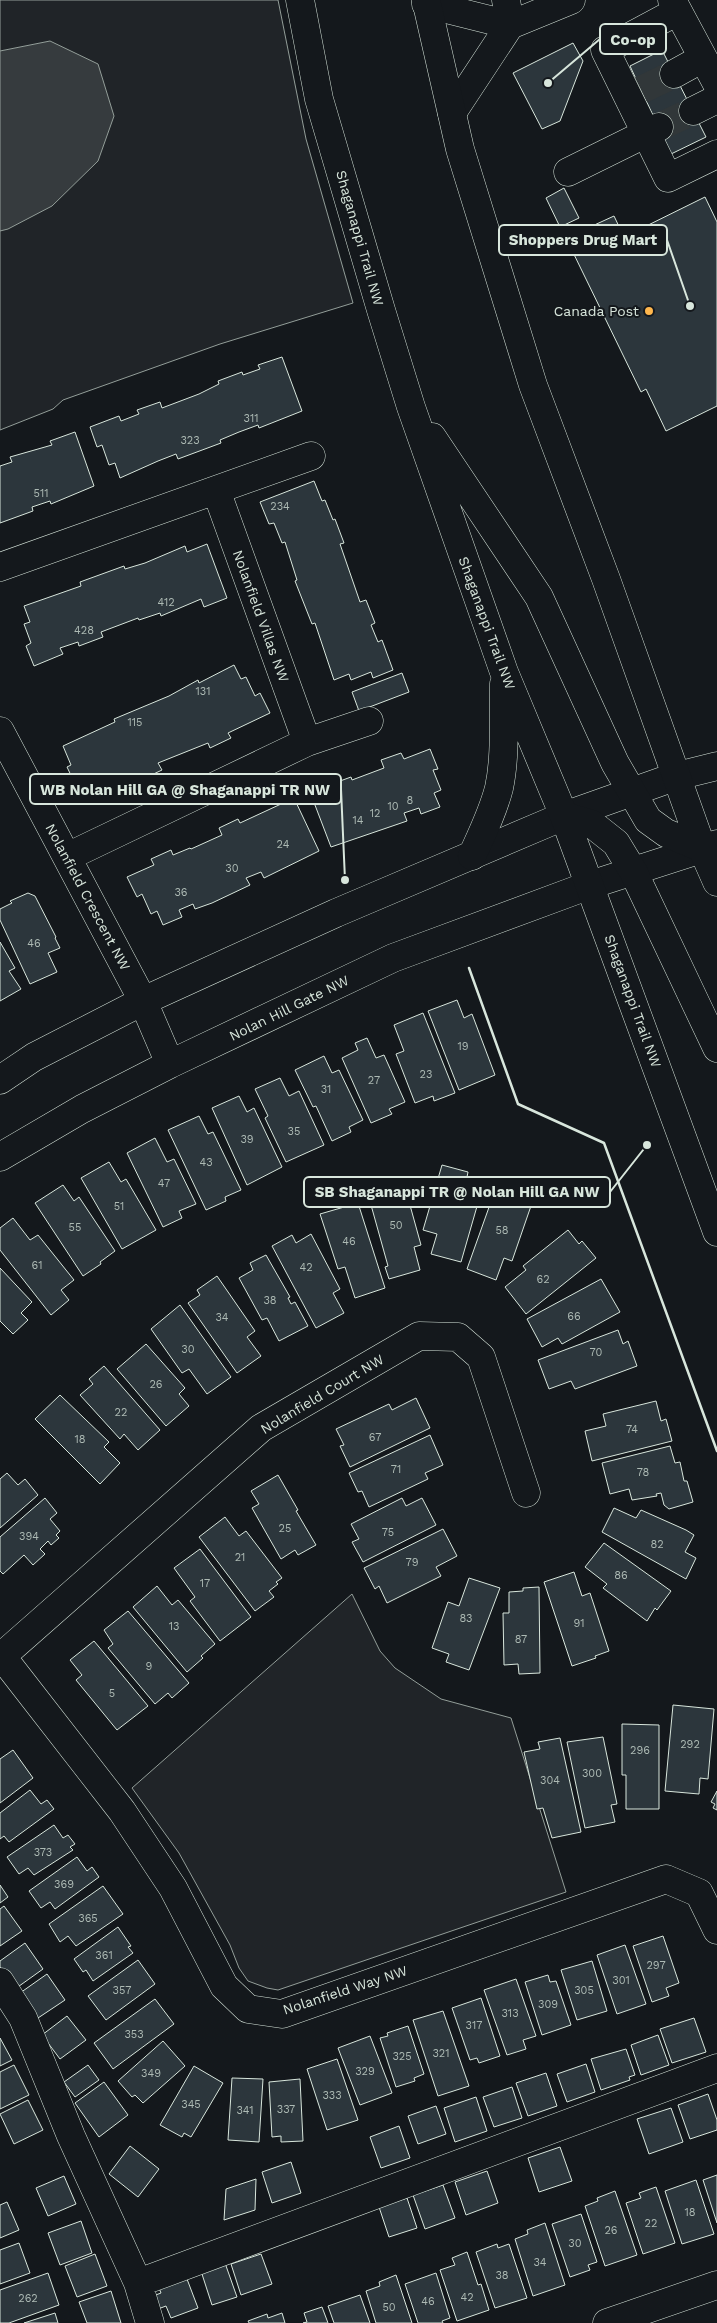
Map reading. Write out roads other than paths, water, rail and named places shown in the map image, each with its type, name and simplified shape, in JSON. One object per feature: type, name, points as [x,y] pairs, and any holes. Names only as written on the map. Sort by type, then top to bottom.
[{"type":"street","name":"Shaganappi Trail NW","points":[[300,0],[319,99],[411,407],[504,672],[564,816],[717,1232]]},
{"type":"street","points":[[571,0],[508,13],[426,2],[460,149],[533,385],[677,776],[710,846],[717,882]]},
{"type":"street","points":[[717,84],[675,6],[605,50],[635,93],[652,130],[668,178],[717,154]]},
{"type":"street","points":[[452,113],[508,13]]},
{"type":"street","points":[[674,74],[703,58]]},
{"type":"street","points":[[693,111],[717,99]]},
{"type":"street","points":[[568,172],[652,130]]},
{"type":"street","points":[[411,407],[539,598],[615,763],[630,792],[648,820],[666,833],[710,846]]},
{"type":"street","points":[[0,567],[311,456]]},
{"type":"street","name":"Nolanfield Villas NW","points":[[216,490],[307,742]]},
{"type":"street","points":[[472,856],[491,815],[499,788],[503,759],[504,672]]},
{"type":"street","points":[[66,857],[307,742],[369,721]]},
{"type":"street","name":"Nolanfield Crescent NW","points":[[0,731],[143,1001],[170,1064]]},
{"type":"street","points":[[0,1080],[34,1057],[143,1001],[336,913],[564,816],[677,776],[717,766]]},
{"type":"street","points":[[564,816],[592,824],[616,843],[633,871],[717,1048]]},
{"type":"street","name":"Nolan Hill Gate NW","points":[[0,1157],[82,1109],[170,1064],[393,958],[590,885],[710,846]]},
{"type":"street","name":"Nolanfield Court NW","points":[[1,1655],[261,1428],[419,1336],[458,1337],[481,1357],[526,1493]]},
{"type":"street","name":"Nolanfield Way NW","points":[[1,1655],[122,1811],[173,1888],[224,1986],[248,2009],[282,2014],[666,1879],[699,1894],[717,1930]]},
{"type":"street","points":[[0,1982],[24,2018],[72,2136],[138,2283],[150,2323]]},
{"type":"street","points":[[138,2283],[717,2068]]},
{"type":"street","points":[[607,2323],[717,2285]]},
{"type":"tunnel","points":[[641,90],[674,74]]},
{"type":"tunnel","points":[[659,127],[693,111]]},
{"type":"place","name":"Co-op","points":[[548,83]]},
{"type":"place","name":"Shoppers Drug Mart","points":[[690,306]]},
{"type":"place","name":"Canada Post","points":[[649,311]]},
{"type":"place","name":"WB Nolan Hill GA @ Shaganappi TR NW","points":[[345,880]]},
{"type":"place","name":"SB Shaganappi TR @ Nolan Hill GA NW","points":[[647,1145]]}]
